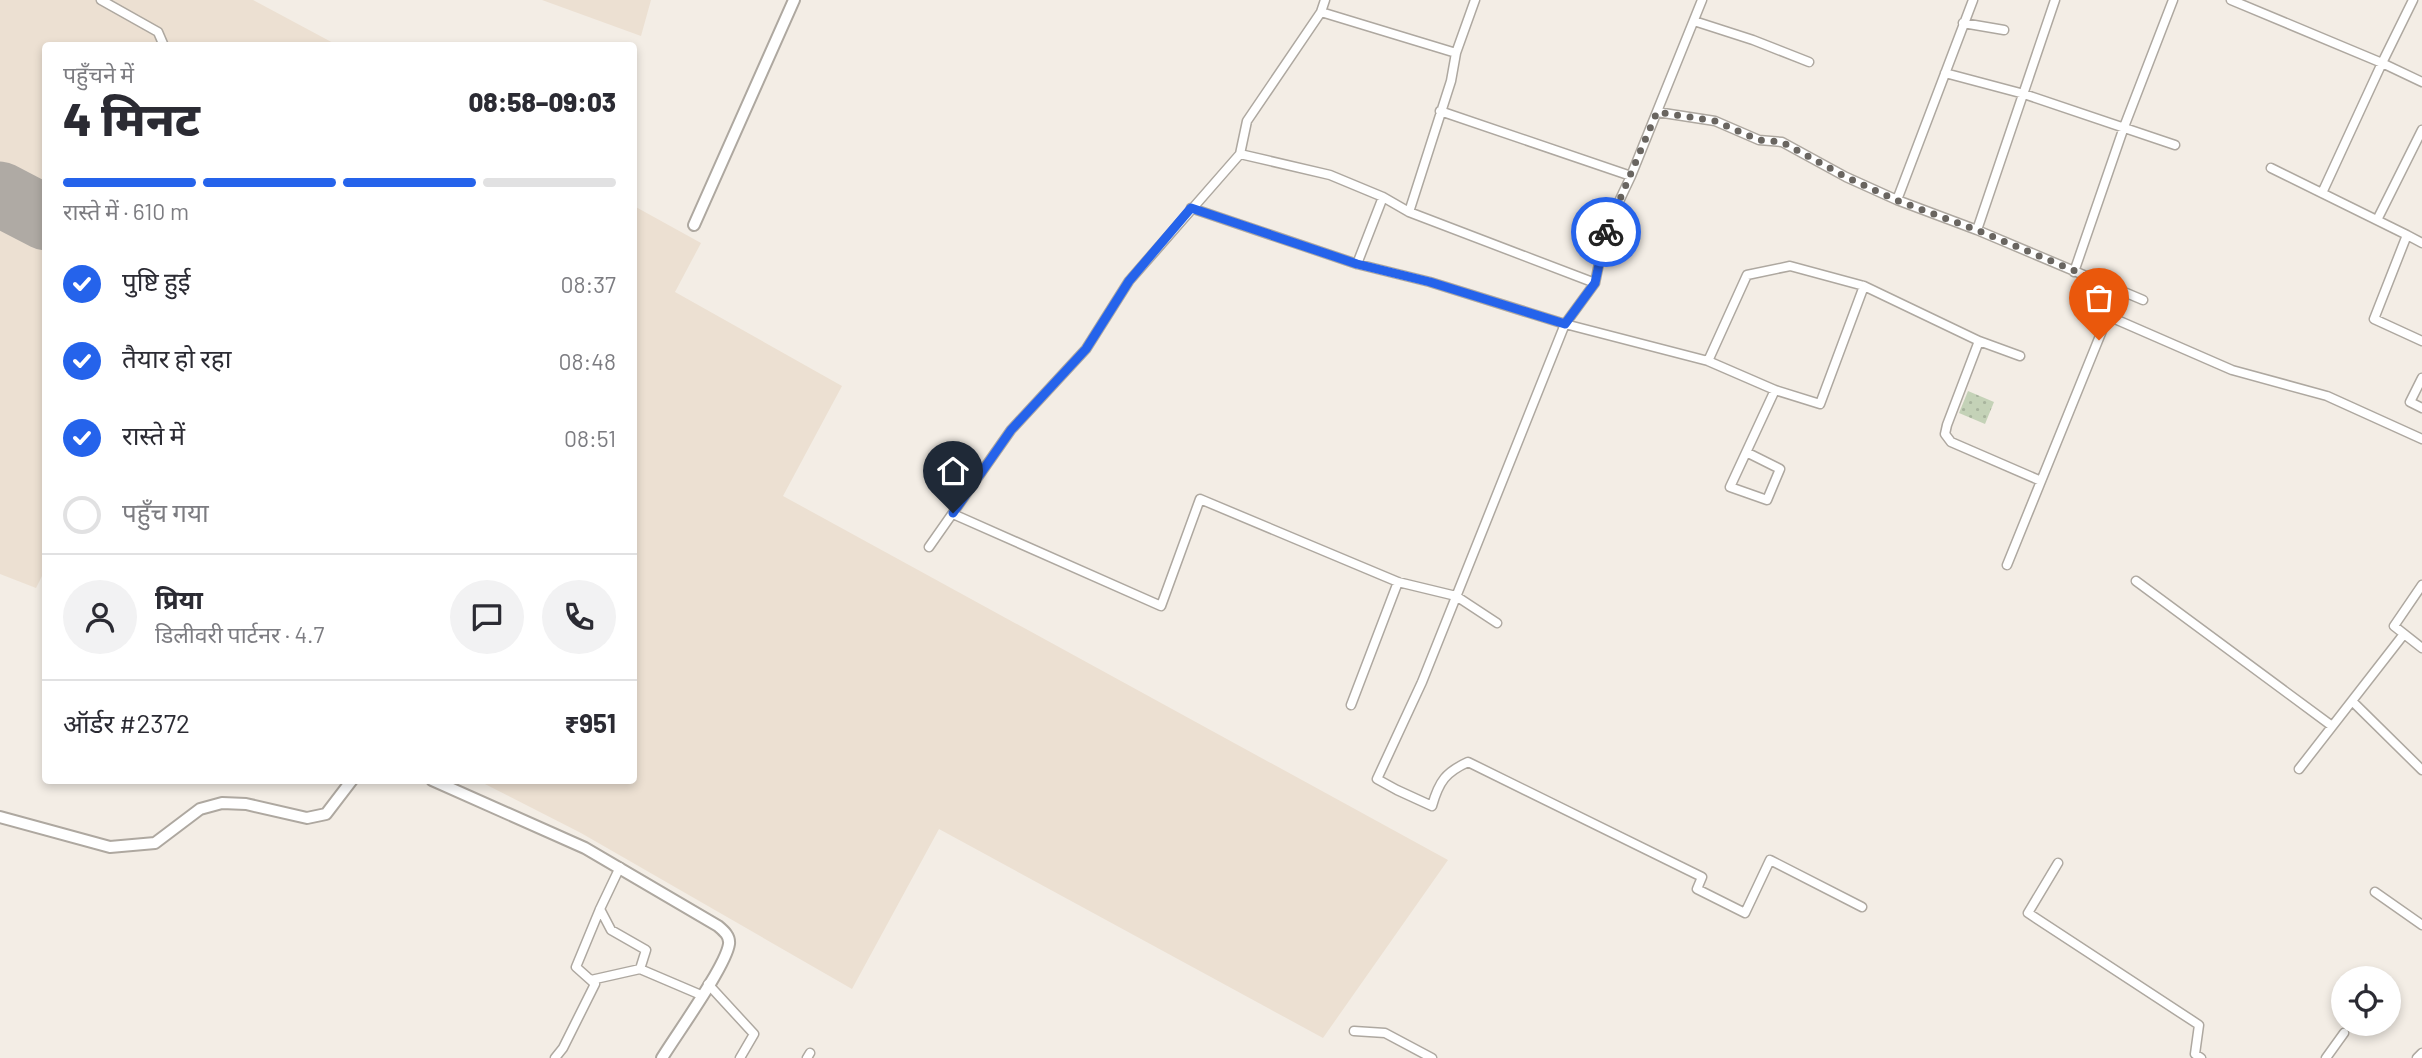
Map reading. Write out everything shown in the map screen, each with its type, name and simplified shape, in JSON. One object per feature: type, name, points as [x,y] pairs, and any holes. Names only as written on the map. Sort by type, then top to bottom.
[{"type":"street","points":[[100,0],[158,32],[162,42]]},
{"type":"street","points":[[694,225],[794,0]]},
{"type":"street","points":[[929,547],[1011,430],[1086,349],[1129,281],[1240,154],[1247,121],[1321,12],[1325,0]]},
{"type":"street","points":[[1409,212],[1475,0]]},
{"type":"street","points":[[1702,0],[1631,176],[1606,229],[1595,283],[1565,324],[1422,682],[1377,779],[1433,806],[1437,789],[1451,770],[1468,762],[1702,877],[1697,889],[1745,913],[1770,860],[1862,908]]},
{"type":"street","points":[[1896,200],[1973,0]]},
{"type":"street","points":[[1977,230],[2055,0]]},
{"type":"street","points":[[2074,272],[2124,127],[2172,0]]},
{"type":"street","points":[[2231,0],[2382,62],[2422,82]]},
{"type":"street","points":[[2322,193],[2413,0]]},
{"type":"street","points":[[1321,12],[1456,54]]},
{"type":"street","points":[[1694,21],[1809,62]]},
{"type":"street","points":[[1963,23],[2004,30]]},
{"type":"street","points":[[1945,73],[2024,94],[2175,145]]},
{"type":"street","points":[[1440,111],[1631,176]]},
{"type":"street","points":[[1657,112],[1715,121],[1759,140],[1782,142],[1846,177],[1896,200],[1977,230],[2143,300]]},
{"type":"street","points":[[2377,220],[2422,130]]},
{"type":"street","points":[[1240,154],[1330,175],[1383,197],[1409,212],[1595,283]]},
{"type":"street","points":[[2271,168],[2422,243]]},
{"type":"street","points":[[1357,264],[1383,197]]},
{"type":"street","points":[[1191,208],[1357,264],[1430,282],[1565,324],[1708,361],[1774,390],[1820,404],[1864,286]]},
{"type":"street","points":[[2407,235],[2374,318],[2422,341]]},
{"type":"street","points":[[1708,361],[1747,275],[1790,266],[1864,286],[1979,341],[2020,356]]},
{"type":"street","points":[[2007,565],[2108,316],[2116,288]]},
{"type":"street","points":[[2108,316],[2232,370],[2327,396],[2422,439]]},
{"type":"street","points":[[1979,341],[1945,434],[1951,442],[2042,481]]},
{"type":"street","points":[[2422,378],[2410,402],[2422,408]]},
{"type":"street","points":[[1748,453],[1780,469],[1767,500],[1730,487],[1748,453],[1774,390]]},
{"type":"street","points":[[953,513],[1161,606],[1200,499],[1398,582],[1456,596],[1497,623]]},
{"type":"street","points":[[2136,581],[2332,726]]},
{"type":"street","points":[[1351,705],[1398,582]]},
{"type":"street","points":[[2422,585],[2394,626],[2422,648]]},
{"type":"street","points":[[2299,769],[2404,634]]},
{"type":"street","points":[[2353,701],[2422,770]]},
{"type":"street","points":[[0,817],[110,847],[155,843],[200,809],[222,803],[246,804],[307,818],[326,814],[349,784]]},
{"type":"street","points":[[441,784],[586,848],[718,926],[728,935],[729,943],[722,963],[662,1058]]},
{"type":"street","points":[[2058,863],[2028,913],[2199,1025],[2195,1054],[2200,1058]]},
{"type":"street","points":[[555,1058],[563,1048],[596,984],[576,967],[620,867]]},
{"type":"street","points":[[2375,892],[2422,925]]},
{"type":"street","points":[[600,909],[611,930],[646,950],[640,970]]},
{"type":"street","points":[[591,980],[640,970],[701,995]]},
{"type":"street","points":[[708,985],[754,1034],[740,1058]]},
{"type":"street","points":[[1354,1031],[1385,1033],[1432,1058]]},
{"type":"street","points":[[2326,1058],[2341,1036]]},
{"type":"street","points":[[2417,1058],[2422,1053]]},
{"type":"shaded area","points":[[0,0],[253,0],[331,42],[42,42],[42,576],[36,588],[0,574]]},
{"type":"shaded area","points":[[542,0],[651,0],[641,36]]},
{"type":"shaded area","points":[[637,208],[701,243],[675,292],[842,386],[783,496],[1448,860],[1323,1038],[939,829],[852,989],[581,833],[485,784],[637,784]]},
{"type":"green space","points":[[1968,391],[1994,402],[1985,424],[1959,413]]},
{"type":"runway","points":[[0,194],[42,216]]},
{"type":"way so far","points":[[1606,232],[1657,112],[1715,121],[1759,140],[1782,142],[1846,177],[1896,200],[1977,230],[2116,288],[2099,340]]},
{"type":"route","points":[[953,513],[1011,430],[1086,349],[1129,281],[1191,208],[1282,241],[1357,264],[1430,282],[1565,324],[1595,283],[1606,232]]}]
